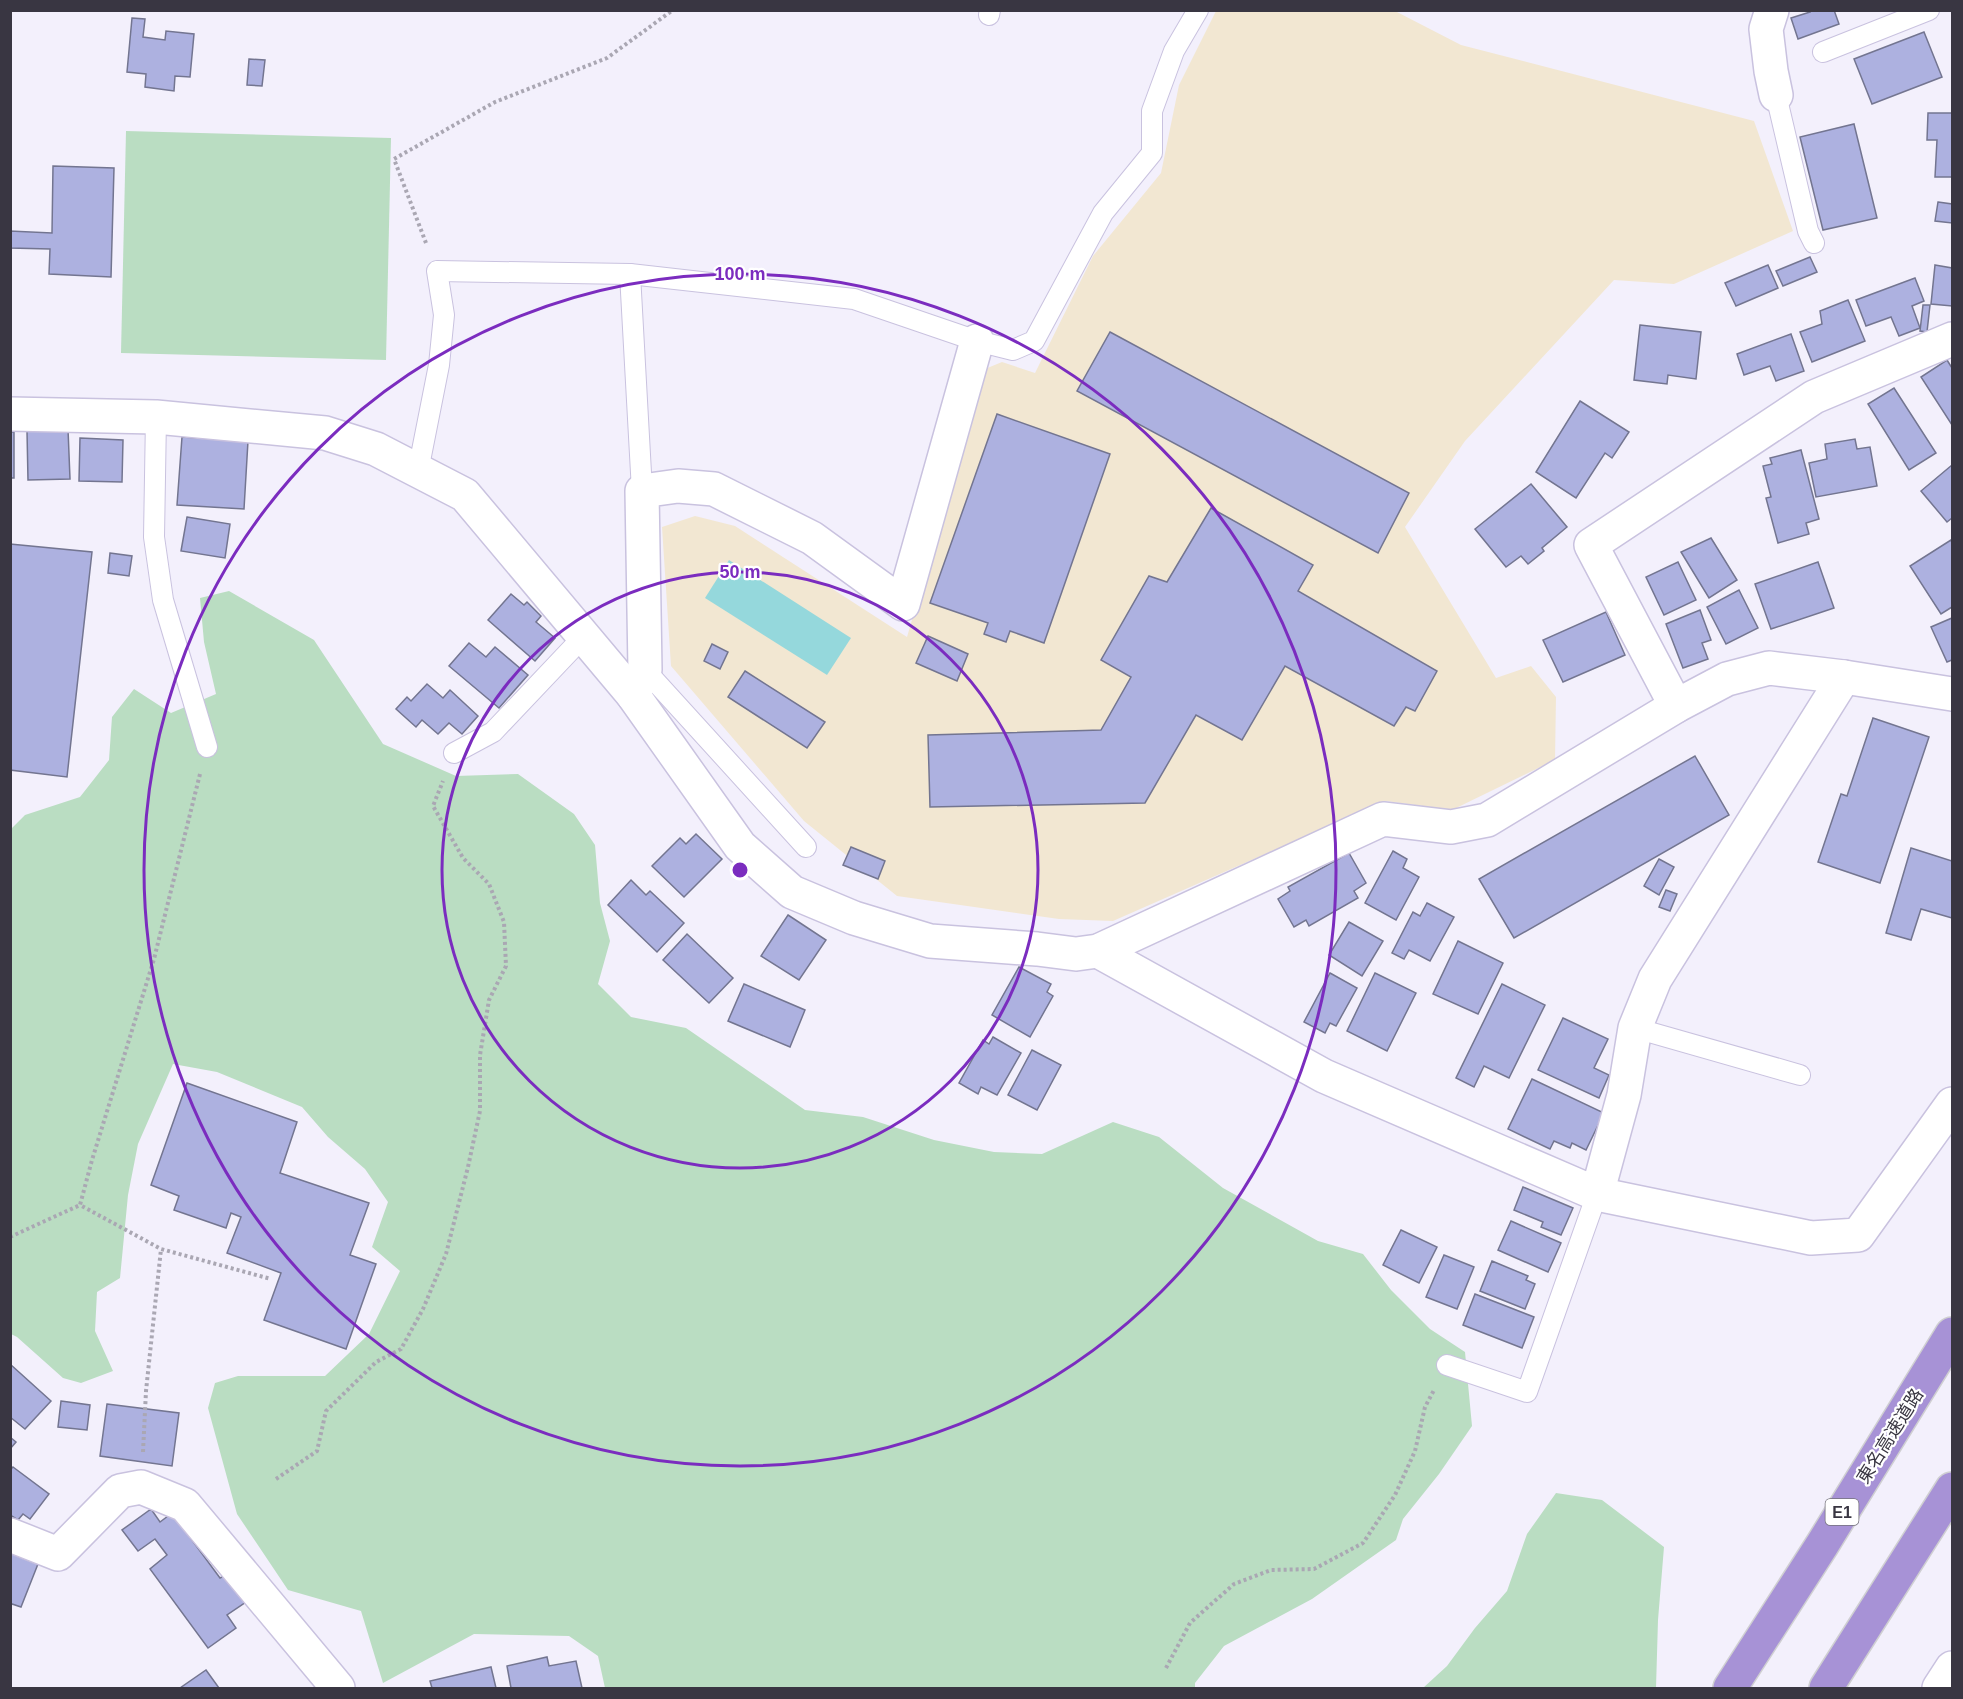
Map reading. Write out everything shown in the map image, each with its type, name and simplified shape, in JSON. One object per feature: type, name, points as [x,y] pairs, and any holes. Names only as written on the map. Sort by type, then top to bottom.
[{"type":"highway","name":"東名高速道路","points":[[1730,1689],[1953,1334]]},
{"type":"highway","points":[[1826,1689],[1953,1488]]},
{"type":"street","points":[[1772,10],[1766,29],[1770,70],[1776,95]]},
{"type":"street","points":[[1676,706],[1591,545],[1814,397],[1953,339]]},
{"type":"street","points":[[639,682],[642,490],[678,486],[714,489],[812,538],[903,604],[977,341]]},
{"type":"street","points":[[10,414],[156,417],[325,433],[376,448],[465,495],[584,636],[639,682],[740,846],[792,892],[854,918],[930,941],[1076,954],[1098,951],[1383,819],[1451,826],[1487,820],[1676,706],[1727,679],[1768,668],[1953,694]]},
{"type":"street","points":[[1597,1194],[1624,1095],[1635,1028],[1654,980],[1844,677]]},
{"type":"street","points":[[1098,951],[1324,1076],[1597,1194],[1811,1238],[1858,1235],[1953,1104]]},
{"type":"street","points":[[10,1535],[58,1554],[120,1491],[141,1488],[185,1505],[338,1689]]},
{"type":"street","points":[[1939,1689],[1953,1668]]},
{"type":"lane","points":[[418,471],[439,365],[444,315],[437,272],[630,274],[854,298],[977,341],[1013,350],[1034,341],[1103,213],[1152,153],[1152,111],[1174,51],[1198,10]]},
{"type":"lane","points":[[1823,52],[1929,10]]},
{"type":"lane","points":[[1776,95],[1809,231],[1814,243]]},
{"type":"lane","points":[[630,274],[642,490]]},
{"type":"lane","points":[[156,417],[154,537],[163,600],[207,747]]},
{"type":"lane","points":[[454,753],[493,732],[584,636]]},
{"type":"lane","points":[[639,682],[806,847]]},
{"type":"lane","points":[[1635,1028],[1800,1075]]},
{"type":"lane","points":[[1447,1365],[1527,1392],[1597,1194]]},
{"type":"path","points":[[437,272],[394,159],[495,102],[607,58],[674,10]]},
{"type":"path","points":[[80,1205],[154,958],[207,747]]},
{"type":"path","points":[[276,1479],[317,1451],[326,1411],[376,1362],[401,1349],[423,1309],[446,1254],[468,1167],[480,1111],[480,1055],[489,1000],[506,966],[504,922],[489,884],[463,858],[433,806],[454,753]]},
{"type":"path","points":[[10,1237],[80,1205]]},
{"type":"path","points":[[80,1205],[162,1249],[271,1279]]},
{"type":"path","points":[[141,1488],[146,1391],[162,1249]]},
{"type":"path","points":[[1166,1668],[1190,1623],[1234,1584],[1271,1570],[1314,1569],[1363,1543],[1395,1495],[1415,1451],[1425,1407],[1447,1365]]},
{"type":"shaded area","points":[[1216,11],[1395,11],[1461,45],[1754,121],[1793,231],[1674,284],[1614,280],[1465,441],[1405,527],[1496,678],[1531,666],[1556,697],[1555,760],[1452,810],[1386,801],[1113,921],[1059,919],[897,896],[804,821],[671,666],[662,527],[695,516],[735,526],[907,637],[985,369],[1002,362],[1035,373],[1093,256],[1161,173],[1179,85]]},
{"type":"green space","points":[[126,131],[391,138],[386,360],[121,353]]},
{"type":"green space","points":[[229,591],[314,640],[383,744],[456,776],[518,774],[574,814],[595,845],[600,903],[610,941],[598,984],[631,1017],[686,1028],[805,1110],[863,1117],[934,1140],[994,1152],[1042,1154],[1113,1122],[1159,1137],[1223,1188],[1318,1241],[1363,1254],[1391,1290],[1430,1329],[1465,1352],[1472,1426],[1439,1474],[1403,1519],[1396,1540],[1312,1599],[1224,1646],[1195,1683],[1195,1688],[605,1688],[598,1656],[569,1636],[474,1634],[383,1683],[361,1611],[288,1590],[237,1514],[208,1408],[215,1383],[238,1376],[325,1376],[369,1334],[400,1271],[372,1247],[388,1202],[365,1169],[328,1137],[302,1107],[217,1072],[173,1064],[138,1144],[128,1195],[120,1278],[97,1292],[95,1331],[113,1371],[81,1383],[63,1378],[11,1334],[11,829],[25,815],[80,797],[109,760],[112,717],[134,689],[171,713],[216,694],[204,642],[200,598]]},
{"type":"green space","points":[[1556,1493],[1602,1500],[1664,1547],[1658,1620],[1656,1688],[1423,1688],[1447,1666],[1475,1628],[1507,1591],[1527,1534]]},
{"type":"water","points":[[729,560],[851,638],[827,675],[705,598]]},
{"type":"building","points":[[1809,10],[1834,10],[1839,24],[1798,39],[1791,18],[1810,12]]},
{"type":"building","points":[[132,18],[145,19],[143,37],[165,40],[166,31],[194,34],[190,77],[175,76],[174,91],[145,87],[146,74],[127,72]]},
{"type":"building","points":[[1924,32],[1942,77],[1872,104],[1854,59]]},
{"type":"building","points":[[249,59],[265,60],[262,86],[247,85]]},
{"type":"building","points":[[1928,113],[1952,113],[1952,177],[1935,177],[1937,140],[1927,140]]},
{"type":"building","points":[[1854,124],[1877,218],[1823,230],[1800,137]]},
{"type":"building","points":[[53,166],[114,168],[111,277],[49,274],[50,249],[10,248],[10,231],[52,233]]},
{"type":"building","points":[[1938,202],[1952,204],[1952,223],[1935,221]]},
{"type":"building","points":[[1810,257],[1817,272],[1783,286],[1776,271]]},
{"type":"building","points":[[1768,265],[1778,288],[1736,306],[1725,283]]},
{"type":"building","points":[[1935,265],[1952,268],[1952,306],[1931,304]]},
{"type":"building","points":[[1915,278],[1924,301],[1912,306],[1920,328],[1899,336],[1891,317],[1866,326],[1856,300]]},
{"type":"building","points":[[1848,300],[1865,341],[1812,362],[1800,332],[1822,324],[1820,311]]},
{"type":"building","points":[[1923,305],[1930,305],[1927,332],[1920,331]]},
{"type":"building","points":[[1640,325],[1701,332],[1696,379],[1668,375],[1667,384],[1634,380]]},
{"type":"building","points":[[1110,332],[1409,493],[1378,553],[1077,391]]},
{"type":"building","points":[[1791,334],[1804,371],[1776,381],[1770,366],[1744,375],[1737,354]]},
{"type":"building","points":[[1947,360],[1952,368],[1952,425],[1921,377]]},
{"type":"building","points":[[1894,388],[1936,453],[1909,470],[1868,404]]},
{"type":"building","points":[[1580,401],[1629,432],[1612,458],[1605,453],[1576,498],[1536,472]]},
{"type":"building","points":[[997,414],[1110,454],[1044,643],[1010,631],[1006,642],[984,634],[988,623],[930,603]]},
{"type":"building","points":[[68,429],[70,479],[28,480],[27,431]]},
{"type":"building","points":[[10,432],[14,432],[14,478],[10,478]]},
{"type":"building","points":[[182,437],[248,441],[244,509],[177,505]]},
{"type":"building","points":[[80,438],[123,440],[122,482],[79,481]]},
{"type":"building","points":[[1855,439],[1857,449],[1870,447],[1877,486],[1816,497],[1809,463],[1827,459],[1825,444]]},
{"type":"building","points":[[1801,450],[1819,519],[1806,523],[1809,534],[1778,543],[1766,498],[1771,497],[1763,466],[1772,464],[1770,458]]},
{"type":"building","points":[[1952,465],[1952,518],[1947,522],[1921,491]]},
{"type":"building","points":[[1531,484],[1567,527],[1542,548],[1544,551],[1528,564],[1521,556],[1506,567],[1475,529]]},
{"type":"building","points":[[1211,508],[1313,565],[1298,591],[1437,671],[1415,711],[1406,707],[1394,726],[1285,666],[1242,740],[1196,715],[1145,803],[930,807],[928,735],[1101,730],[1131,677],[1101,660],[1149,576],[1167,582]]},
{"type":"building","points":[[187,517],[230,524],[225,558],[181,551]]},
{"type":"building","points":[[1711,538],[1737,580],[1709,598],[1681,552]]},
{"type":"building","points":[[1951,540],[1952,607],[1941,614],[1910,566]]},
{"type":"building","points":[[10,544],[92,552],[67,777],[10,770]]},
{"type":"building","points":[[110,553],[132,556],[129,576],[108,573]]},
{"type":"building","points":[[1678,562],[1696,600],[1664,615],[1646,577]]},
{"type":"building","points":[[1818,562],[1834,608],[1771,629],[1755,584]]},
{"type":"building","points":[[1739,590],[1758,628],[1726,644],[1707,607]]},
{"type":"building","points":[[511,594],[524,605],[527,602],[541,616],[536,622],[555,638],[535,661],[488,620]]},
{"type":"building","points":[[1700,610],[1711,640],[1702,643],[1708,659],[1683,668],[1666,624]]},
{"type":"building","points":[[1606,612],[1625,655],[1563,682],[1543,640]]},
{"type":"building","points":[[1952,618],[1952,660],[1947,662],[1931,627]]},
{"type":"building","points":[[928,636],[968,654],[957,681],[916,663]]},
{"type":"building","points":[[469,643],[486,657],[495,647],[528,675],[499,708],[449,666]]},
{"type":"building","points":[[712,644],[728,652],[720,669],[704,661]]},
{"type":"building","points":[[745,671],[825,722],[807,748],[728,697]]},
{"type":"building","points":[[427,684],[443,698],[450,690],[478,716],[462,734],[449,723],[438,734],[422,720],[416,727],[396,709],[407,697],[411,701]]},
{"type":"building","points":[[1873,718],[1929,737],[1880,883],[1818,862],[1841,794],[1847,796]]},
{"type":"building","points":[[1695,756],[1729,815],[1514,938],[1479,879]]},
{"type":"building","points":[[696,834],[722,859],[684,897],[652,866],[680,838],[686,844]]},
{"type":"building","points":[[851,847],[885,861],[878,879],[843,865]]},
{"type":"building","points":[[1911,848],[1952,861],[1952,918],[1921,909],[1911,940],[1886,933]]},
{"type":"building","points":[[1393,851],[1407,859],[1403,868],[1419,877],[1396,920],[1365,903]]},
{"type":"building","points":[[1349,853],[1366,883],[1354,891],[1358,898],[1309,926],[1306,920],[1294,927],[1278,899],[1290,891],[1288,887]]},
{"type":"building","points":[[1659,859],[1674,867],[1659,895],[1644,886]]},
{"type":"building","points":[[631,880],[646,895],[650,891],[684,923],[657,952],[608,905]]},
{"type":"building","points":[[1666,890],[1677,894],[1670,911],[1659,907]]},
{"type":"building","points":[[1427,903],[1454,917],[1430,961],[1409,950],[1404,959],[1392,953],[1413,912],[1420,916]]},
{"type":"building","points":[[788,915],[826,940],[799,980],[761,956]]},
{"type":"building","points":[[1349,922],[1383,941],[1362,976],[1329,955]]},
{"type":"building","points":[[687,934],[733,978],[709,1003],[663,960]]},
{"type":"building","points":[[1458,941],[1503,963],[1478,1014],[1433,994]]},
{"type":"building","points":[[1019,967],[1051,984],[1047,992],[1053,996],[1030,1037],[992,1015]]},
{"type":"building","points":[[1330,973],[1357,988],[1336,1026],[1330,1023],[1325,1033],[1304,1022]]},
{"type":"building","points":[[1375,973],[1416,993],[1387,1051],[1347,1031]]},
{"type":"building","points":[[744,984],[805,1010],[790,1047],[728,1021]]},
{"type":"building","points":[[1502,984],[1545,1005],[1509,1078],[1484,1066],[1474,1087],[1456,1078]]},
{"type":"building","points":[[1563,1018],[1608,1039],[1594,1068],[1609,1075],[1599,1098],[1538,1070]]},
{"type":"building","points":[[993,1037],[1021,1053],[997,1095],[981,1087],[978,1094],[959,1083],[983,1040],[989,1044]]},
{"type":"building","points":[[1032,1050],[1061,1065],[1037,1110],[1008,1095]]},
{"type":"building","points":[[1532,1079],[1604,1113],[1586,1150],[1572,1143],[1570,1148],[1554,1141],[1550,1149],[1508,1129]]},
{"type":"building","points":[[187,1083],[297,1122],[280,1173],[369,1203],[350,1255],[376,1264],[346,1349],[264,1320],[281,1273],[227,1253],[241,1217],[231,1213],[226,1228],[174,1210],[179,1196],[151,1185]]},
{"type":"building","points":[[1523,1187],[1573,1208],[1561,1235],[1541,1227],[1543,1222],[1514,1210]]},
{"type":"building","points":[[1511,1221],[1561,1243],[1548,1272],[1498,1250]]},
{"type":"building","points":[[1401,1230],[1437,1247],[1419,1283],[1383,1265]]},
{"type":"building","points":[[1444,1255],[1474,1267],[1457,1309],[1426,1297]]},
{"type":"building","points":[[1492,1261],[1528,1276],[1526,1280],[1535,1284],[1525,1309],[1480,1291]]},
{"type":"building","points":[[1475,1294],[1534,1317],[1522,1348],[1463,1325]]},
{"type":"building","points":[[10,1364],[51,1401],[25,1429],[10,1417]]},
{"type":"building","points":[[61,1401],[90,1405],[87,1430],[58,1427]]},
{"type":"building","points":[[107,1404],[179,1413],[172,1466],[100,1456]]},
{"type":"building","points":[[10,1437],[16,1442],[10,1449]]},
{"type":"building","points":[[13,1467],[49,1494],[30,1519],[23,1514],[18,1520],[10,1515],[10,1470]]},
{"type":"building","points":[[151,1509],[160,1522],[172,1513],[220,1578],[226,1575],[246,1602],[227,1615],[236,1628],[208,1648],[150,1569],[167,1555],[155,1539],[138,1551],[122,1530]]},
{"type":"building","points":[[10,1553],[38,1564],[21,1607],[12,1604],[10,1607]]},
{"type":"building","points":[[547,1657],[549,1666],[576,1661],[582,1688],[511,1688],[507,1666]]},
{"type":"building","points":[[491,1667],[496,1688],[432,1688],[430,1681]]},
{"type":"building","points":[[206,1670],[219,1688],[180,1688]]}]
